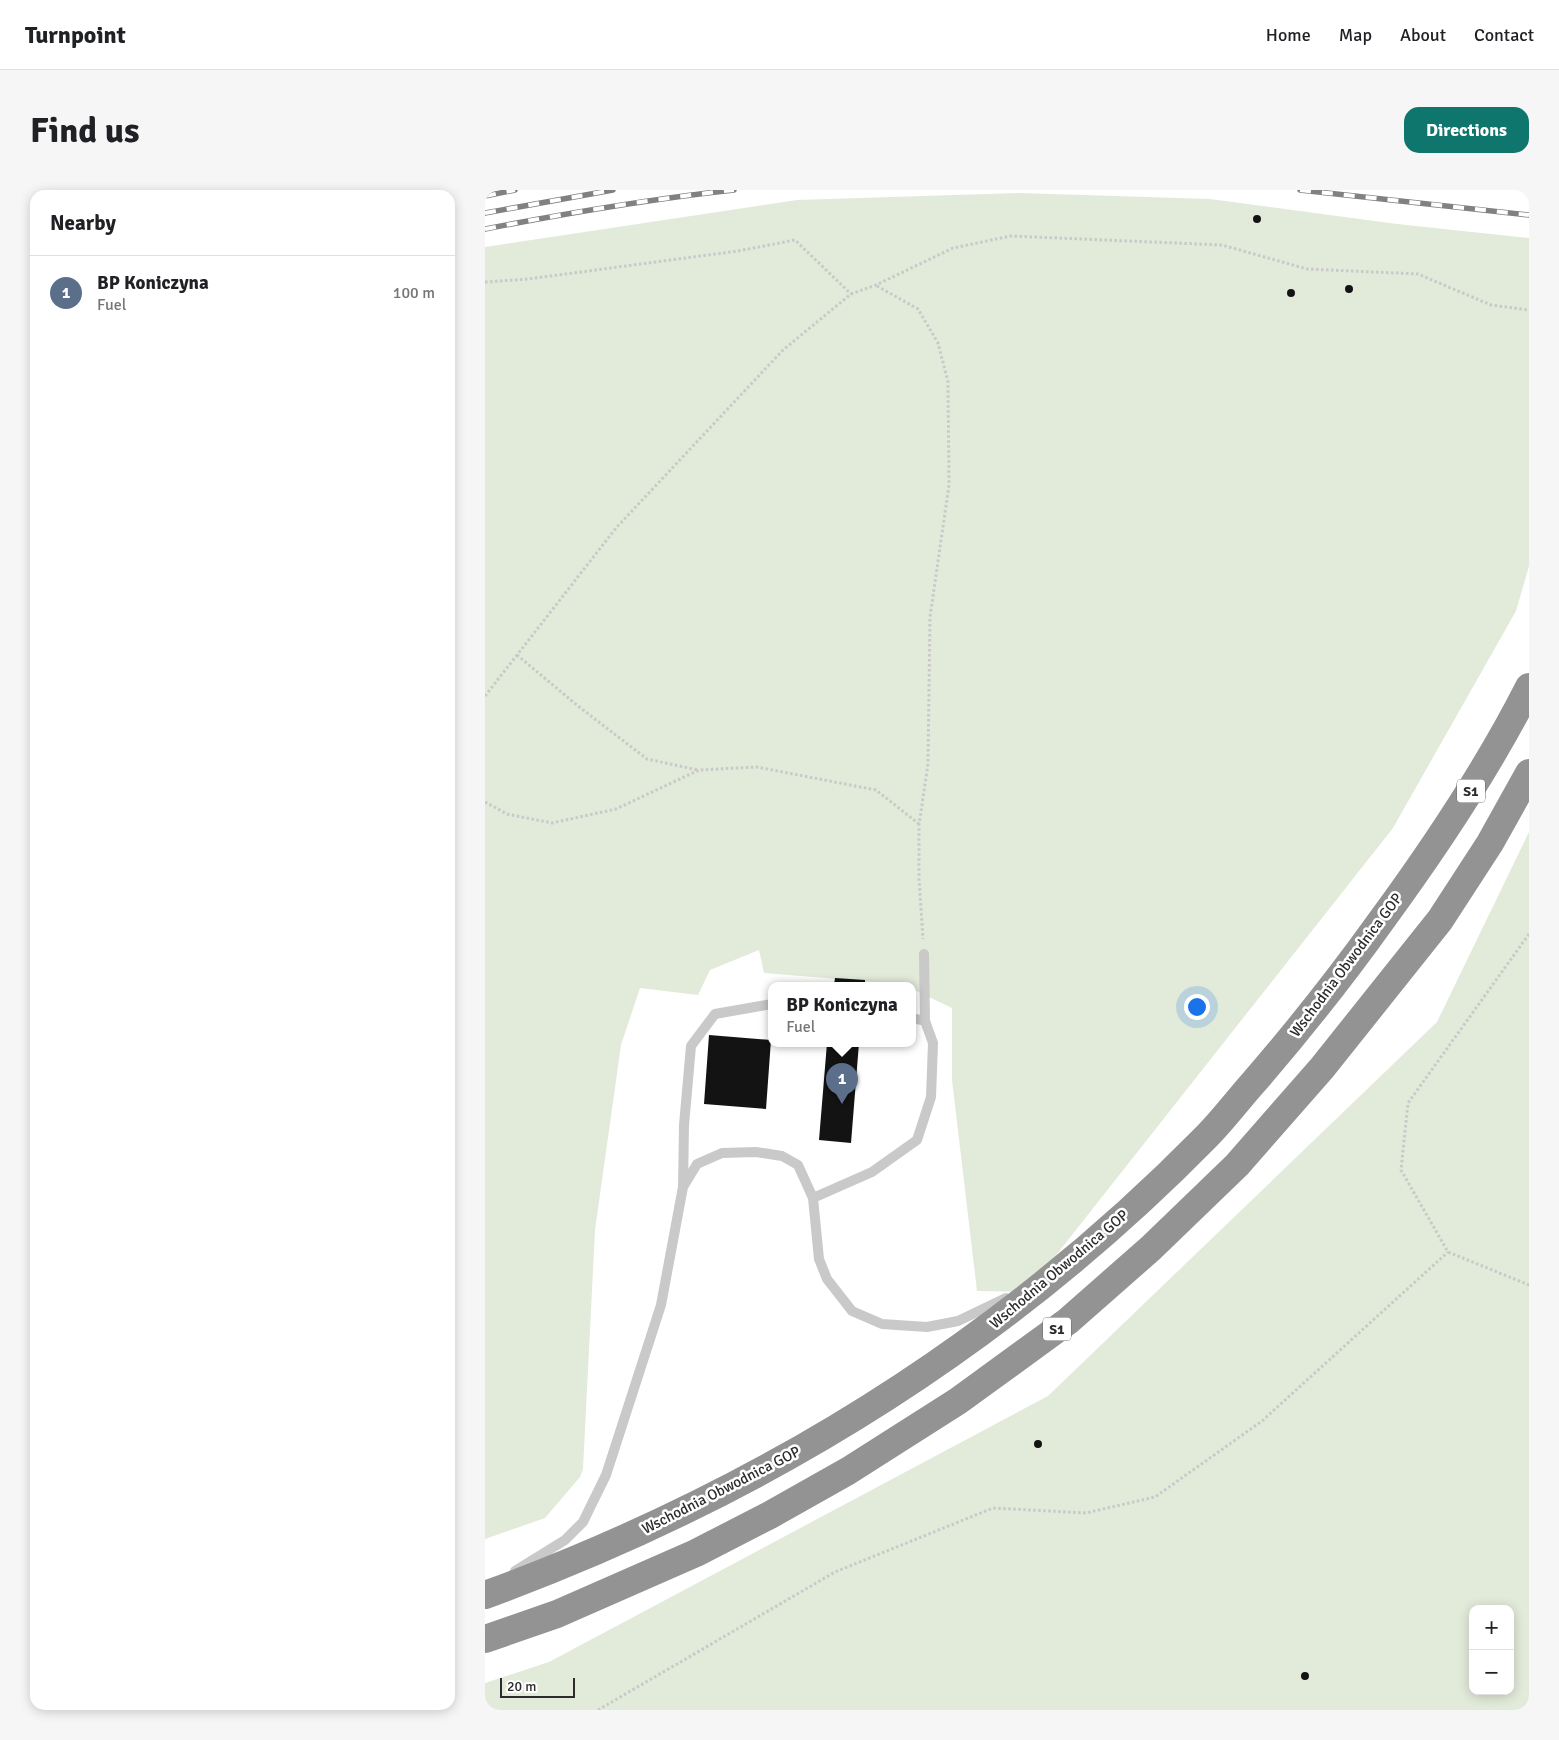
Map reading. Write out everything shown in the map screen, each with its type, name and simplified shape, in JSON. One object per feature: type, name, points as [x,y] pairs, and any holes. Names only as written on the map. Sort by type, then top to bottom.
[{"type":"highway","name":"Wschodnia Obwodnica GOP","points":[[485,1595],[546,1572],[684,1513],[799,1451],[898,1391],[985,1331],[1089,1248],[1207,1136],[1332,989],[1463,805],[1507,731],[1529,687]]},
{"type":"highway","name":"S1","points":[[485,1639],[557,1614],[696,1553],[770,1515],[848,1471],[958,1401],[1069,1321],[1151,1248],[1237,1165],[1321,1068],[1440,920],[1490,843],[1529,773]]},
{"type":"lane","points":[[813,1198],[873,1172],[917,1140],[931,1097],[933,1043],[925,1021],[924,954]]},
{"type":"lane","points":[[485,1590],[565,1540],[583,1522],[602,1483],[661,1305],[683,1187],[684,1125],[691,1046],[715,1014],[768,1005]]},
{"type":"lane","points":[[916,1019],[925,1021]]},
{"type":"lane","points":[[683,1187],[697,1164],[722,1152],[757,1152],[782,1156],[798,1166],[813,1198],[819,1259],[827,1279],[852,1311],[882,1324],[927,1327],[958,1321],[1053,1276]]},
{"type":"path","points":[[485,696],[617,528],[783,350],[851,294],[876,286],[953,248],[1011,236],[1222,245],[1307,269],[1418,274],[1491,305],[1529,310]]},
{"type":"path","points":[[485,282],[738,251],[795,240],[851,294]]},
{"type":"path","points":[[876,286],[918,309],[938,343],[948,382],[949,484],[930,617],[928,764],[919,825],[919,879],[924,954]]},
{"type":"path","points":[[517,655],[577,706],[647,758],[699,770],[757,767],[876,790],[919,825]]},
{"type":"path","points":[[485,802],[507,814],[552,823],[616,809],[699,770]]},
{"type":"path","points":[[1529,934],[1408,1103],[1401,1170],[1448,1252],[1529,1285]]},
{"type":"path","points":[[598,1710],[835,1572],[993,1508],[1087,1513],[1155,1497],[1262,1421],[1448,1252]]},
{"type":"green space","points":[[1020,193],[1210,199],[1397,224],[1529,238],[1529,566],[1516,611],[1393,828],[1027,1292],[977,1291],[952,1080],[952,1008],[916,991],[916,982],[875,982],[764,973],[759,950],[710,970],[698,995],[640,988],[621,1045],[595,1230],[583,1469],[580,1477],[545,1518],[485,1539],[485,247],[797,200]]},
{"type":"green space","points":[[1529,832],[1529,1710],[485,1710],[485,1683],[549,1662],[1048,1396],[1437,1022]]},
{"type":"building","points":[[1257,215],[1261,219],[1257,223],[1253,219]]},
{"type":"building","points":[[1349,285],[1353,289],[1349,293],[1345,289]]},
{"type":"building","points":[[1291,289],[1295,293],[1291,297],[1287,293]]},
{"type":"building","points":[[835,978],[865,980],[865,982],[834,982]]},
{"type":"building","points":[[709,1035],[768,1040],[768,1047],[770,1047],[766,1109],[704,1104]]},
{"type":"building","points":[[827,1047],[859,1047],[851,1143],[819,1140]]},
{"type":"building","points":[[1038,1440],[1042,1444],[1038,1448],[1034,1444]]},
{"type":"building","points":[[1305,1672],[1309,1676],[1305,1680],[1301,1676]]},
{"type":"railway","points":[[485,196],[515,190]]},
{"type":"railway","points":[[485,213],[613,190]]},
{"type":"railway","points":[[485,229],[609,207],[734,190]]},
{"type":"railway","points":[[1300,190],[1529,215]]},
{"type":"place","name":"BP Koniczyna","points":[[842,1104]]}]
